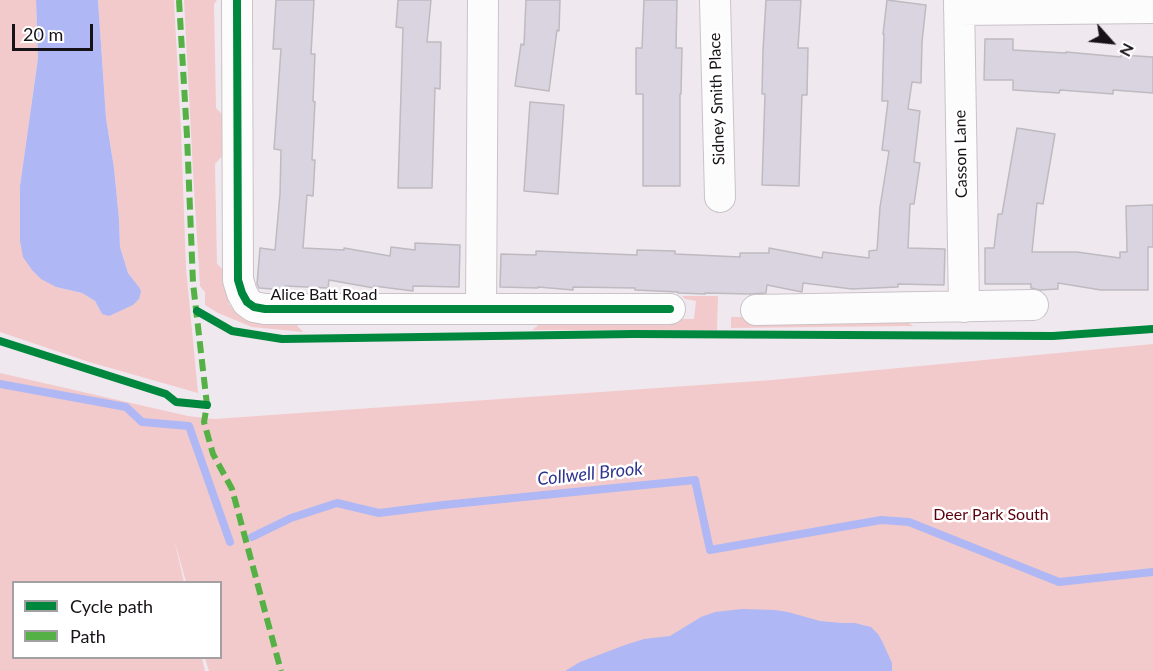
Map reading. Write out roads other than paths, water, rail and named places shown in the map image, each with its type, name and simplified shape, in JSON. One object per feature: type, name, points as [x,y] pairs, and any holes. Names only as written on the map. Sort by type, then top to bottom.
[{"type":"street","name":"Alice Batt Road","points":[[237,0],[238,280],[242,293],[254,307],[265,309],[670,309]]},
{"type":"street","points":[[481,308],[483,0]]},
{"type":"street","name":"Sidney Smith Place","points":[[715,0],[720,197]]},
{"type":"street","points":[[959,5],[1153,8]]},
{"type":"street","name":"Casson Lane","points":[[959,5],[964,307]]},
{"type":"street","points":[[756,310],[1033,306]]},
{"type":"water","points":[[36,0],[98,0],[106,118],[114,168],[120,247],[128,273],[141,291],[139,299],[133,305],[109,316],[102,314],[95,301],[82,293],[56,287],[41,279],[23,257],[20,241],[20,186],[38,58]]},
{"type":"water","points":[[742,609],[775,610],[820,621],[855,623],[871,627],[883,643],[892,663],[892,671],[565,671],[580,662],[625,645],[644,639],[670,636],[701,617],[715,612]]},
{"type":"waterway","name":"Collwell Brook","points":[[0,384],[126,407],[142,422],[189,426],[230,542]]},
{"type":"waterway","name":"Collwell Brook","points":[[252,537],[291,518],[337,503],[379,513],[695,480],[710,550],[881,520],[909,522],[1059,582],[1153,572]]},
{"type":"park label","name":"Deer Park South","points":[[991,515]]}]
